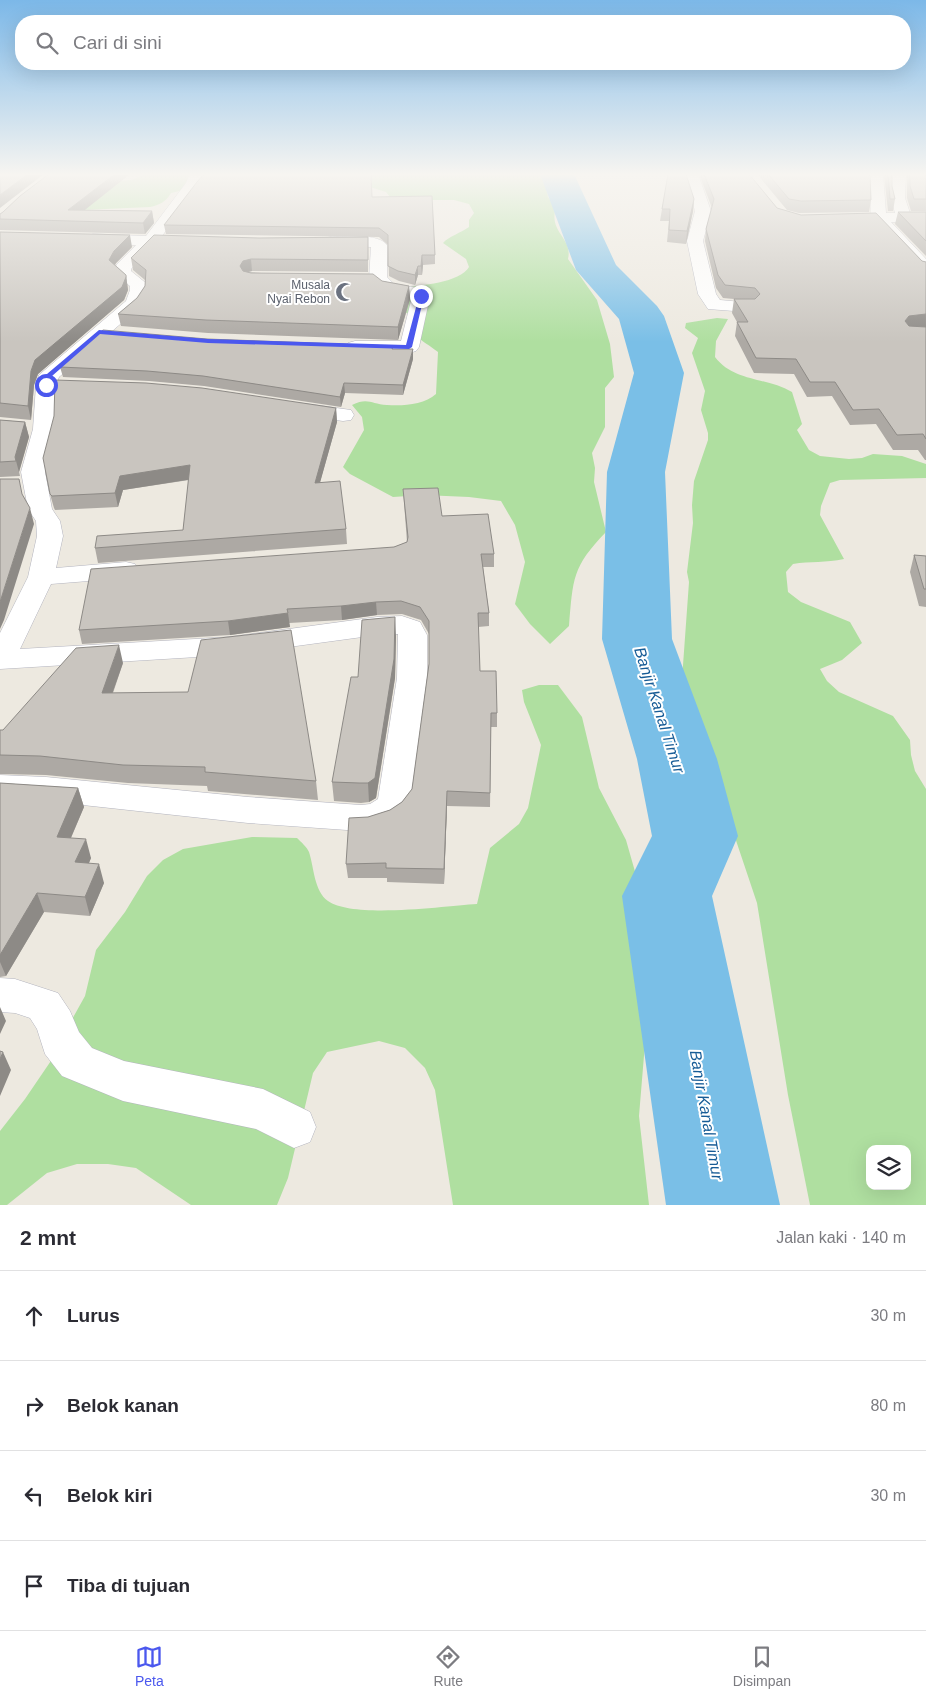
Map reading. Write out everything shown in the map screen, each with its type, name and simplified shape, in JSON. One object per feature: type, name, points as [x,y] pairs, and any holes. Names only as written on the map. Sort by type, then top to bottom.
[{"type":"street","points":[[0,660],[20,623],[41,577],[50,536],[48,521],[26,485],[34,472],[35,428],[56,385],[49,375],[134,303],[139,290],[138,284],[121,271],[158,230]]},
{"type":"street","points":[[698,230],[695,241],[707,294],[714,305],[747,307]]},
{"type":"street","points":[[890,230],[926,269]]},
{"type":"street","points":[[75,239],[200,242]]},
{"type":"street","points":[[317,242],[373,242],[379,245],[378,279]]},
{"type":"street","points":[[336,346],[409,347],[421,296],[418,293],[389,288],[378,279],[359,278]]},
{"type":"street","points":[[99,332],[129,334]]},
{"type":"street","points":[[278,405],[343,415]]},
{"type":"street","points":[[41,577],[148,568]]},
{"type":"street","points":[[0,660],[230,646],[377,626],[402,626],[410,628],[413,634],[412,678],[394,802],[392,807],[375,816],[361,818],[248,810],[104,794],[0,787]]},
{"type":"street","points":[[0,995],[15,996],[44,1005],[56,1024],[60,1041],[77,1062],[123,1081],[263,1110],[294,1127]]},
{"type":"green space","points":[[463,230],[559,230],[569,252],[568,259],[597,300],[610,344],[614,377],[605,388],[605,427],[592,453],[595,468],[594,482],[606,532],[586,555],[576,574],[569,626],[550,644],[530,624],[515,604],[525,562],[515,525],[501,501],[469,497],[423,495],[393,497],[350,474],[343,467],[364,430],[362,417],[352,405],[362,401],[387,405],[413,404],[431,398],[436,394],[438,352],[419,338],[412,315],[404,312],[402,288],[449,280],[457,277],[469,267],[466,259],[443,243]]},
{"type":"green space","points":[[717,318],[728,319],[716,341],[715,357],[731,371],[792,392],[802,424],[797,430],[809,450],[820,456],[849,459],[862,458],[873,454],[902,456],[926,464],[926,478],[840,480],[830,483],[821,506],[820,515],[844,559],[793,564],[786,572],[788,592],[801,602],[850,622],[862,643],[842,660],[820,669],[827,681],[839,692],[893,716],[910,740],[915,771],[926,789],[926,1205],[810,1205],[788,1095],[757,903],[714,775],[683,692],[682,679],[689,582],[687,572],[693,523],[694,481],[708,440],[708,433],[701,410],[705,391],[692,353],[698,338],[685,328],[686,323]]},
{"type":"green space","points":[[539,685],[558,685],[582,717],[599,788],[626,840],[636,875],[651,971],[639,1116],[649,1205],[453,1205],[435,1090],[425,1068],[405,1048],[379,1041],[327,1052],[313,1073],[288,1178],[277,1205],[191,1205],[136,1168],[108,1164],[77,1164],[47,1173],[7,1205],[0,1205],[0,1131],[25,1099],[59,1049],[60,1041],[85,996],[96,950],[125,912],[147,876],[163,860],[183,849],[252,837],[297,838],[309,852],[317,885],[323,897],[340,906],[357,909],[400,910],[477,904],[490,848],[519,824],[528,808],[541,745],[524,702],[522,690]]},
{"type":"building","points":[[382,230],[434,230],[435,255],[422,255],[421,266],[418,266],[415,275],[398,271],[388,266],[388,235]]},
{"type":"building","points":[[706,230],[893,230],[922,261],[926,262],[926,314],[909,316],[905,321],[909,326],[926,327],[926,439],[923,434],[897,435],[879,409],[853,410],[835,382],[810,382],[796,359],[756,358],[737,322],[748,322],[734,299],[755,299],[760,294],[755,288],[725,285],[718,275]]},
{"type":"building","points":[[916,230],[926,230],[926,241]]},
{"type":"building","points":[[0,232],[130,235],[114,251],[109,260],[126,275],[122,287],[35,360],[31,371],[28,406],[0,403]]},
{"type":"building","points":[[154,235],[259,238],[368,237],[368,260],[251,259],[243,261],[240,266],[243,271],[251,273],[373,274],[382,281],[409,286],[398,327],[206,320],[118,314],[137,298],[145,286],[146,270],[131,258]]},
{"type":"building","points":[[103,330],[207,339],[393,346],[392,349],[413,349],[403,385],[344,383],[340,397],[203,376],[60,367]]},
{"type":"building","points":[[55,380],[146,383],[202,388],[336,408],[315,483],[340,481],[346,529],[95,548],[97,536],[183,530],[190,465],[120,476],[115,493],[52,496],[43,458],[54,416]]},
{"type":"building","points":[[0,420],[25,422],[15,457],[16,461],[0,462]]},
{"type":"building","points":[[0,479],[19,479],[22,494],[30,508],[0,602]]},
{"type":"building","points":[[438,488],[442,516],[488,514],[494,554],[481,554],[489,613],[478,613],[480,671],[496,671],[497,713],[491,713],[490,793],[447,791],[444,869],[386,868],[386,863],[346,864],[349,818],[368,817],[390,810],[402,802],[412,789],[429,664],[429,621],[420,607],[401,601],[376,602],[287,609],[288,613],[228,621],[79,630],[91,569],[394,547],[407,542],[408,537],[403,489]]},
{"type":"building","points":[[914,555],[926,556],[926,589],[924,589]]},
{"type":"building","points":[[395,617],[394,659],[375,778],[368,783],[332,782],[351,677],[358,677],[362,620]]},
{"type":"building","points":[[291,630],[316,781],[205,772],[205,767],[123,765],[40,756],[0,755],[0,730],[3,730],[76,648],[119,645],[102,693],[188,692],[201,640]]},
{"type":"building","points":[[0,783],[78,788],[57,837],[86,839],[75,862],[99,864],[85,897],[37,893],[0,955]]},
{"type":"waterway","name":"Banjir Kanal Timur","points":[[580,230],[597,270],[641,316],[659,373],[636,472],[637,639],[677,759],[695,836],[667,896],[723,1205]]},
{"type":"place","name":"Musala Nyai Rebon","points":[[345,292]]},
{"type":"route","points":[[46,385],[49,375],[99,332],[288,345],[409,347],[421,296]]}]
